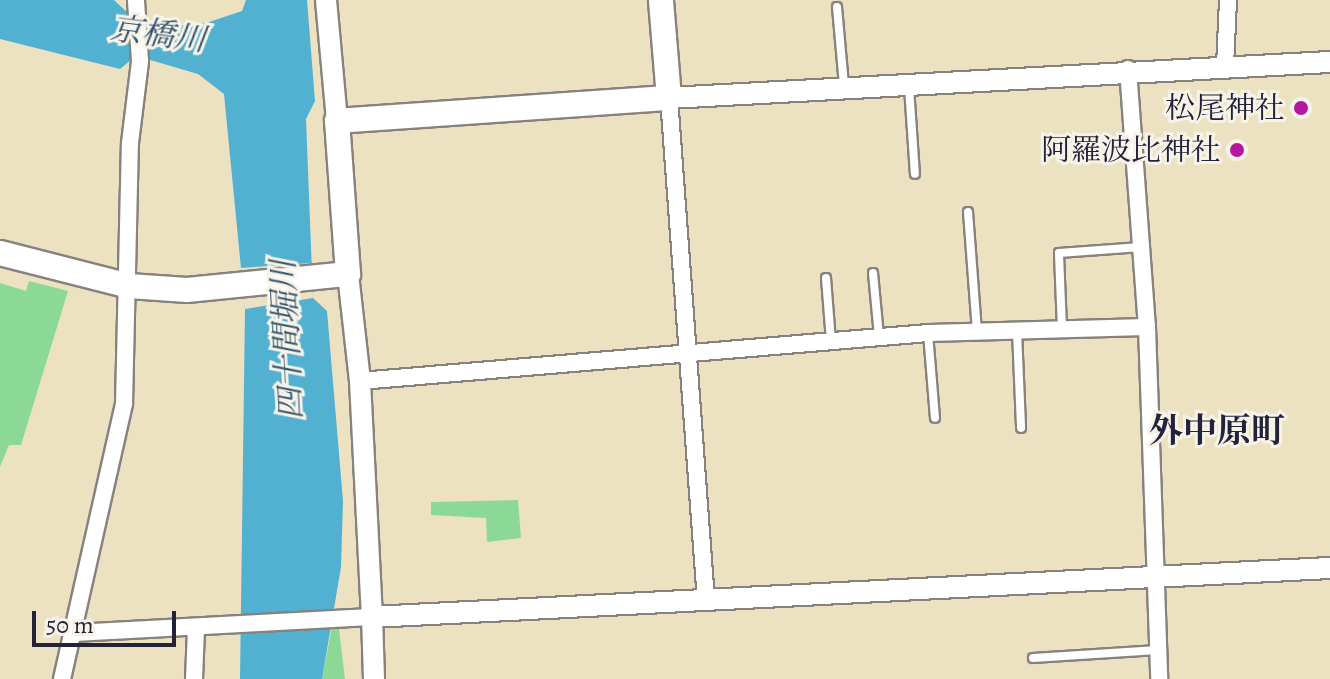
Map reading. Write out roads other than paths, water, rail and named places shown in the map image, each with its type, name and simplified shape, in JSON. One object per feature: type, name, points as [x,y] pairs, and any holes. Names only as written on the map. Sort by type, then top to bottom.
[{"type":"main road","points":[[0,253],[129,286],[241,286],[348,274],[337,121],[669,98],[661,0]]},
{"type":"street","points":[[62,679],[122,425],[129,286],[130,143],[140,61],[136,0]]},
{"type":"street","points":[[326,0],[337,121]]},
{"type":"street","points":[[1225,66],[1228,0]]},
{"type":"street","points":[[706,601],[685,352],[669,98],[844,86],[909,87],[1128,69],[1330,62]]},
{"type":"street","points":[[1128,69],[1147,327],[1158,577],[1159,679]]},
{"type":"street","points":[[348,274],[360,381],[374,679]]},
{"type":"street","points":[[360,381],[928,333],[1147,327]]},
{"type":"street","points":[[73,633],[229,628],[372,617],[1330,568]]},
{"type":"street","points":[[194,679],[196,629]]},
{"type":"lane","points":[[837,7],[844,86]]},
{"type":"lane","points":[[909,87],[915,174]]},
{"type":"lane","points":[[968,212],[977,332]]},
{"type":"lane","points":[[1062,330],[1059,253],[1141,247]]},
{"type":"lane","points":[[873,273],[879,337]]},
{"type":"lane","points":[[826,278],[831,341]]},
{"type":"lane","points":[[1017,331],[1021,428]]},
{"type":"lane","points":[[928,333],[935,418]]},
{"type":"lane","points":[[1033,658],[1158,650]]},
{"type":"water","points":[[0,0],[114,0],[145,29],[206,23],[242,11],[246,0],[307,0],[315,101],[306,119],[313,298],[327,311],[343,501],[341,567],[322,679],[240,679],[245,309],[224,94],[198,74],[136,56],[120,69],[0,39]]},
{"type":"place","name":"松尾神社","points":[[1301,108]]},
{"type":"place","name":"阿羅波比神社","points":[[1237,150]]},
{"type":"district","name":"外中原町","points":[[1217,431]]},
{"type":"water label","name":"京橋川","points":[[158,34]]},
{"type":"water label","name":"四十間堀川","points":[[287,340]]}]
